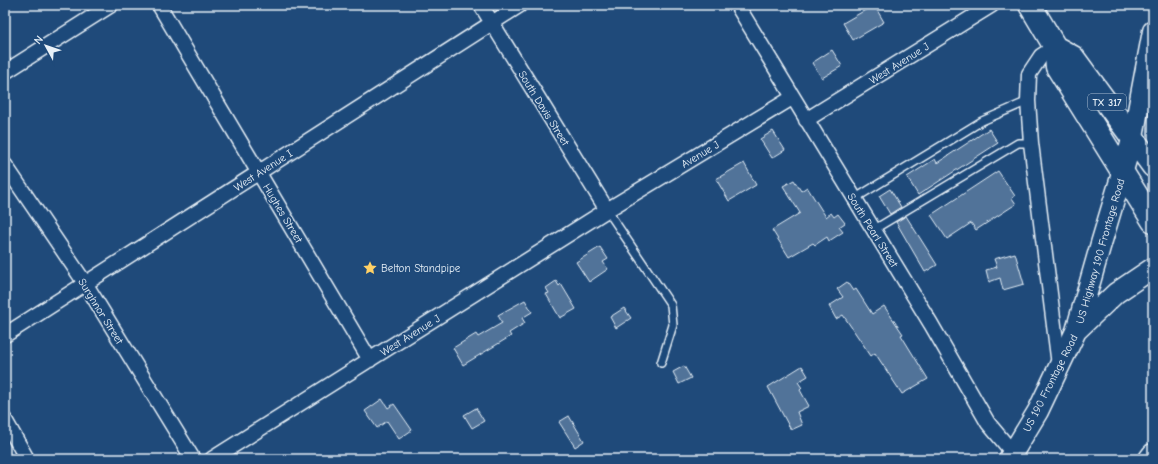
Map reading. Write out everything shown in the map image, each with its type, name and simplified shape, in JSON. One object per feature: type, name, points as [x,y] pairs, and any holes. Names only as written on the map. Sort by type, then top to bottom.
[{"type":"main road","name":"TX 317","points":[[1030,5],[1055,47],[1057,67],[1153,221]]},
{"type":"main road","name":"US Highway 190 Frontage Road","points":[[1076,331],[1133,136],[1153,31]]},
{"type":"main road","name":"TX 317","points":[[1055,47],[1073,57],[1133,136],[1153,166]]},
{"type":"main road","name":"US 190 Frontage Road","points":[[1011,456],[1038,410],[1076,331],[1116,293],[1153,268]]},
{"type":"main road","points":[[1150,459],[1153,455]]},
{"type":"street","name":"Hughes Street","points":[[159,5],[370,360]]},
{"type":"street","name":"South Davis Street","points":[[481,5],[607,210]]},
{"type":"street","name":"West Avenue I","points":[[5,335],[520,5]]},
{"type":"street","name":"South Pearl Street","points":[[737,5],[792,98],[932,324],[988,423],[1011,456]]},
{"type":"street","name":"West Avenue J","points":[[806,120],[992,5]]},
{"type":"street","points":[[5,72],[109,6]]},
{"type":"street","points":[[1055,47],[1041,56],[1029,74],[1028,101],[1031,143],[1060,367]]},
{"type":"street","name":"Avenue J","points":[[607,210],[792,98]]},
{"type":"street","name":"Surghnor Street","points":[[5,165],[85,284],[193,459]]},
{"type":"street","name":"West Avenue J","points":[[212,459],[607,210]]},
{"type":"street","points":[[5,420],[27,459]]},
{"type":"lane","points":[[854,199],[982,121],[1028,101]]},
{"type":"lane","points":[[873,230],[1018,143],[1031,143]]},
{"type":"lane","points":[[607,210],[671,305],[672,325],[661,363]]},
{"type":"building","points":[[874,5],[884,22],[853,40],[843,23]]},
{"type":"building","points":[[832,50],[842,66],[822,78],[812,63]]},
{"type":"building","points":[[989,129],[998,143],[918,195],[907,177],[935,159],[937,163]]},
{"type":"building","points":[[773,131],[785,150],[772,158],[760,139]]},
{"type":"building","points":[[744,163],[756,185],[729,201],[716,179]]},
{"type":"building","points":[[998,171],[1015,196],[1012,198],[1016,204],[976,230],[971,223],[947,239],[931,215]]},
{"type":"building","points":[[794,180],[801,191],[807,187],[826,217],[831,213],[834,217],[838,214],[845,223],[839,227],[843,232],[829,241],[827,237],[815,245],[813,243],[789,257],[772,230],[800,213],[783,186]]},
{"type":"building","points":[[890,189],[901,207],[890,214],[879,196]]},
{"type":"building","points":[[906,216],[937,265],[925,272],[896,222]]},
{"type":"building","points":[[600,247],[608,259],[603,262],[608,269],[589,282],[576,262]]},
{"type":"building","points":[[1015,253],[1024,284],[1003,290],[1000,278],[989,282],[986,270],[997,267],[994,259]]},
{"type":"building","points":[[556,281],[559,286],[561,284],[576,309],[560,318],[546,294],[549,293],[546,288]]},
{"type":"building","points":[[847,282],[853,291],[856,289],[872,314],[884,306],[903,334],[901,335],[928,379],[902,394],[875,353],[871,356],[843,315],[836,319],[829,306],[843,297],[837,289]]},
{"type":"building","points":[[525,300],[532,312],[522,318],[525,323],[509,333],[511,336],[463,365],[453,348],[476,334],[478,337],[502,323],[498,315]]},
{"type":"building","points":[[624,308],[631,318],[616,328],[610,317]]},
{"type":"building","points":[[684,366],[691,378],[679,384],[673,372]]},
{"type":"building","points":[[802,366],[808,376],[798,382],[802,388],[800,390],[809,406],[797,412],[802,425],[791,430],[768,387]]},
{"type":"building","points":[[382,399],[388,408],[394,404],[412,430],[399,439],[387,421],[377,428],[365,411]]},
{"type":"building","points":[[476,408],[484,421],[472,428],[464,415]]},
{"type":"building","points":[[569,416],[584,441],[575,447],[559,422]]},
{"type":"place","name":"Belton Standpipe","points":[[370,268]]}]
